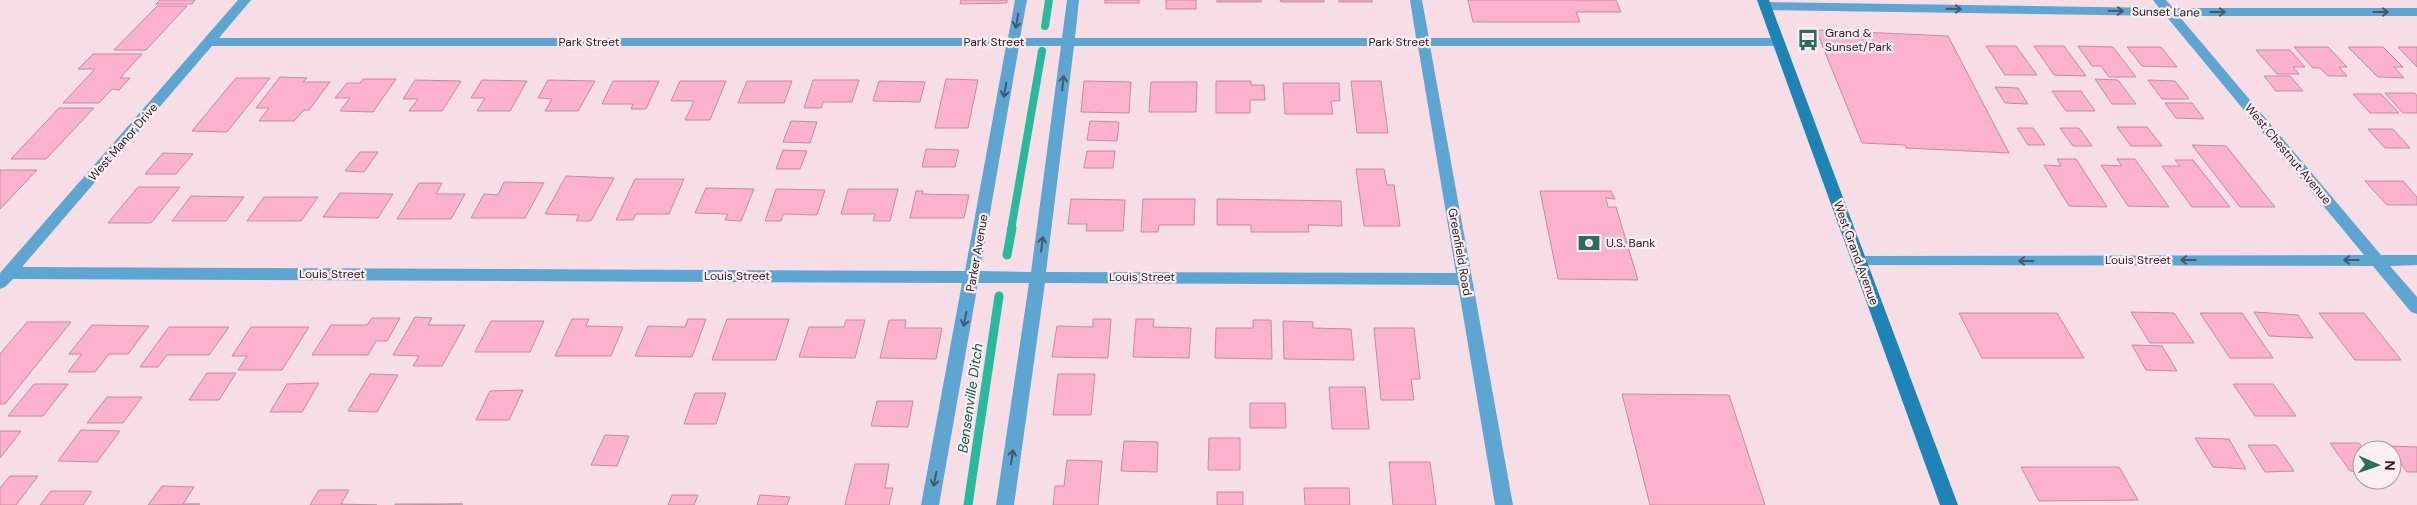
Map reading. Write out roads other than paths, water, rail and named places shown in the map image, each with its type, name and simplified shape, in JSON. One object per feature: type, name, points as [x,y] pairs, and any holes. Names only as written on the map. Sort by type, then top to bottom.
[{"type":"main road","name":"West Grand Avenue","points":[[1764,3],[1949,505]]},
{"type":"street","name":"West Manor Drive","points":[[4,278],[245,0]]},
{"type":"street","name":"Parker Avenue","points":[[930,505],[973,276],[1021,0]]},
{"type":"street","points":[[1004,505],[1038,277],[1074,0]]},
{"type":"street","name":"Greenfield Road","points":[[1416,0],[1504,505]]},
{"type":"street","name":"West Chestnut Avenue","points":[[2160,0],[2417,308]]},
{"type":"street","name":"Sunset Lane","points":[[1764,3],[2170,12],[2417,12]]},
{"type":"street","name":"Park Street","points":[[210,42],[1778,42]]},
{"type":"street","name":"Louis Street","points":[[1859,261],[2417,260]]},
{"type":"street","name":"Louis Street","points":[[4,278],[973,276],[1465,279]]},
{"type":"waterway","name":"Bensenville Ditch","points":[[1045,26],[1049,0]]},
{"type":"waterway","name":"Bensenville Ditch","points":[[1011,230],[1042,51]]},
{"type":"waterway","name":"Bensenville Ditch","points":[[1007,255],[1012,228]]},
{"type":"waterway","name":"Bensenville Ditch","points":[[968,505],[999,296]]},
{"type":"place","name":"Grand & Sunset/Park","points":[[1808,40]]},
{"type":"place","name":"U.S. Bank","points":[[1589,243]]}]
